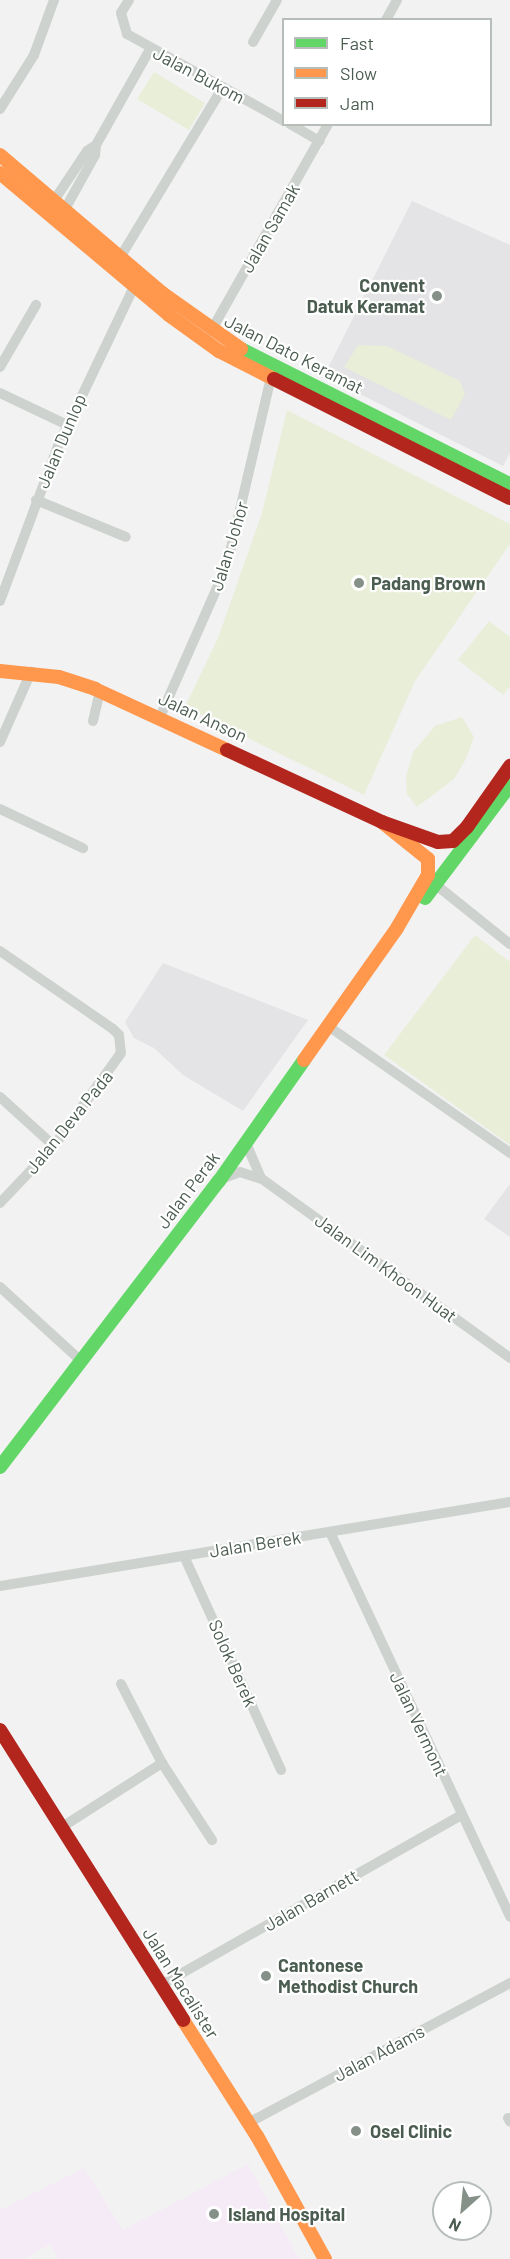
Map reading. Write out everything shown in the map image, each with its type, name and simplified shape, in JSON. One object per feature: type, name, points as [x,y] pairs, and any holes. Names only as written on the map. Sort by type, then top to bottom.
[{"type":"main road","name":"Jalan Dato Keramat","points":[[0,155],[134,287],[207,343],[510,484]]},
{"type":"main road","name":"Jalan Dato Keramat","points":[[0,173],[55,208],[121,256],[211,331],[272,373],[510,498]]},
{"type":"main road","name":"Jalan Anson","points":[[0,670],[31,672],[100,691],[382,822]]},
{"type":"main road","points":[[382,822],[447,843],[466,827],[510,766]]},
{"type":"main road","name":"Jalan Perak","points":[[397,928],[435,884],[510,785]]},
{"type":"main road","name":"Jalan Perak","points":[[0,1467],[219,1181],[397,928],[431,868],[420,850],[382,822]]},
{"type":"main road","name":"Jalan Macalister","points":[[0,1730],[248,2123],[324,2259]]},
{"type":"street","points":[[0,109],[34,56],[54,0]]},
{"type":"street","name":"Jalan Bukom","points":[[129,0],[121,13],[127,34],[150,49],[282,120]]},
{"type":"street","points":[[253,42],[277,0]]},
{"type":"street","points":[[387,18],[397,0]]},
{"type":"street","points":[[55,208],[87,151],[96,145],[150,49]]},
{"type":"street","points":[[121,256],[223,87]]},
{"type":"street","points":[[293,126],[319,141]]},
{"type":"street","name":"Jalan Samak","points":[[211,331],[327,126]]},
{"type":"street","name":"Jalan Dunlop","points":[[0,601],[36,500],[67,425],[134,287]]},
{"type":"street","points":[[0,367],[36,305]]},
{"type":"street","name":"Jalan Johor","points":[[160,717],[227,565],[272,373]]},
{"type":"street","points":[[0,393],[67,425]]},
{"type":"street","points":[[36,500],[126,537]]},
{"type":"street","points":[[0,742],[31,672]]},
{"type":"street","points":[[93,721],[100,691]]},
{"type":"street","points":[[0,809],[83,848]]},
{"type":"street","points":[[435,884],[510,944]]},
{"type":"street","name":"Jalan Deva Pada","points":[[0,951],[119,1035],[118,1062],[54,1146],[0,1203]]},
{"type":"street","points":[[328,1026],[510,1154]]},
{"type":"street","points":[[0,1097],[54,1146]]},
{"type":"street","points":[[246,1143],[262,1179]]},
{"type":"street","name":"Jalan Lim Khoon Huat","points":[[219,1181],[240,1172],[262,1179],[510,1358]]},
{"type":"street","points":[[0,1287],[81,1361]]},
{"type":"street","name":"Jalan Berek","points":[[0,1586],[510,1502]]},
{"type":"street","name":"Jalan Vermont","points":[[330,1532],[510,1917]]},
{"type":"street","name":"Solok Berek","points":[[184,1556],[281,1770]]},
{"type":"street","points":[[121,1684],[162,1763],[212,1840]]},
{"type":"street","points":[[62,1827],[162,1763]]},
{"type":"street","name":"Jalan Barnett","points":[[161,1985],[461,1815]]},
{"type":"street","name":"Jalan Adams","points":[[248,2123],[510,1983]]},
{"type":"shaded area","name":"Convent Datuk Keramat","points":[[412,201],[510,245],[510,453],[503,466],[324,376]]},
{"type":"shaded area","points":[[163,963],[308,1020],[243,1111],[183,1075],[154,1048],[134,1038],[125,1022]]},
{"type":"shaded area","points":[[510,1184],[510,1237],[484,1219]]},
{"type":"shaded area","name":"Island Hospital","points":[[248,2164],[299,2259],[58,2259],[51,2244],[23,2259],[0,2259],[0,2210],[84,2168],[123,2230]]},
{"type":"green space","points":[[154,72],[205,103],[189,130],[137,99]]},
{"type":"green space","points":[[358,345],[387,346],[460,381],[465,394],[451,420],[344,367]]},
{"type":"green space","name":"Padang Brown","points":[[287,410],[510,524],[510,544],[415,681],[364,795],[185,707],[218,638],[262,513]]},
{"type":"green space","points":[[489,621],[510,637],[510,686],[503,695],[458,660]]},
{"type":"green space","points":[[462,717],[474,737],[466,759],[454,779],[417,807],[407,794],[406,777],[413,752],[435,726]]},
{"type":"green space","points":[[475,935],[510,962],[510,1145],[384,1055]]},
{"type":"traffic: fast","points":[[241,349],[510,484]]},
{"type":"traffic: fast","points":[[425,898],[510,785]]},
{"type":"traffic: fast","points":[[0,1467],[219,1181],[304,1060]]},
{"type":"traffic: slow","points":[[0,155],[162,293],[241,349]]},
{"type":"traffic: slow","points":[[0,173],[169,315],[219,351],[274,379]]},
{"type":"traffic: slow","points":[[0,671],[59,677],[95,689],[227,750]]},
{"type":"traffic: slow","points":[[304,1060],[397,928],[428,875],[428,859],[382,822]]},
{"type":"traffic: slow","points":[[183,2020],[257,2136],[325,2259]]},
{"type":"traffic: jam","points":[[274,379],[510,498]]},
{"type":"traffic: jam","points":[[227,750],[382,822],[438,842],[453,841],[467,827],[510,766]]},
{"type":"traffic: jam","points":[[0,1730],[183,2020]]},
{"type":"place","name":"Convent Datuk Keramat","points":[[437,296]]},
{"type":"place","name":"Padang Brown","points":[[359,583]]},
{"type":"place","name":"Cantonese Methodist Church","points":[[266,1976]]},
{"type":"place","name":"Osel Clinic","points":[[356,2131]]},
{"type":"place","name":"Island Hospital","points":[[214,2214]]}]
